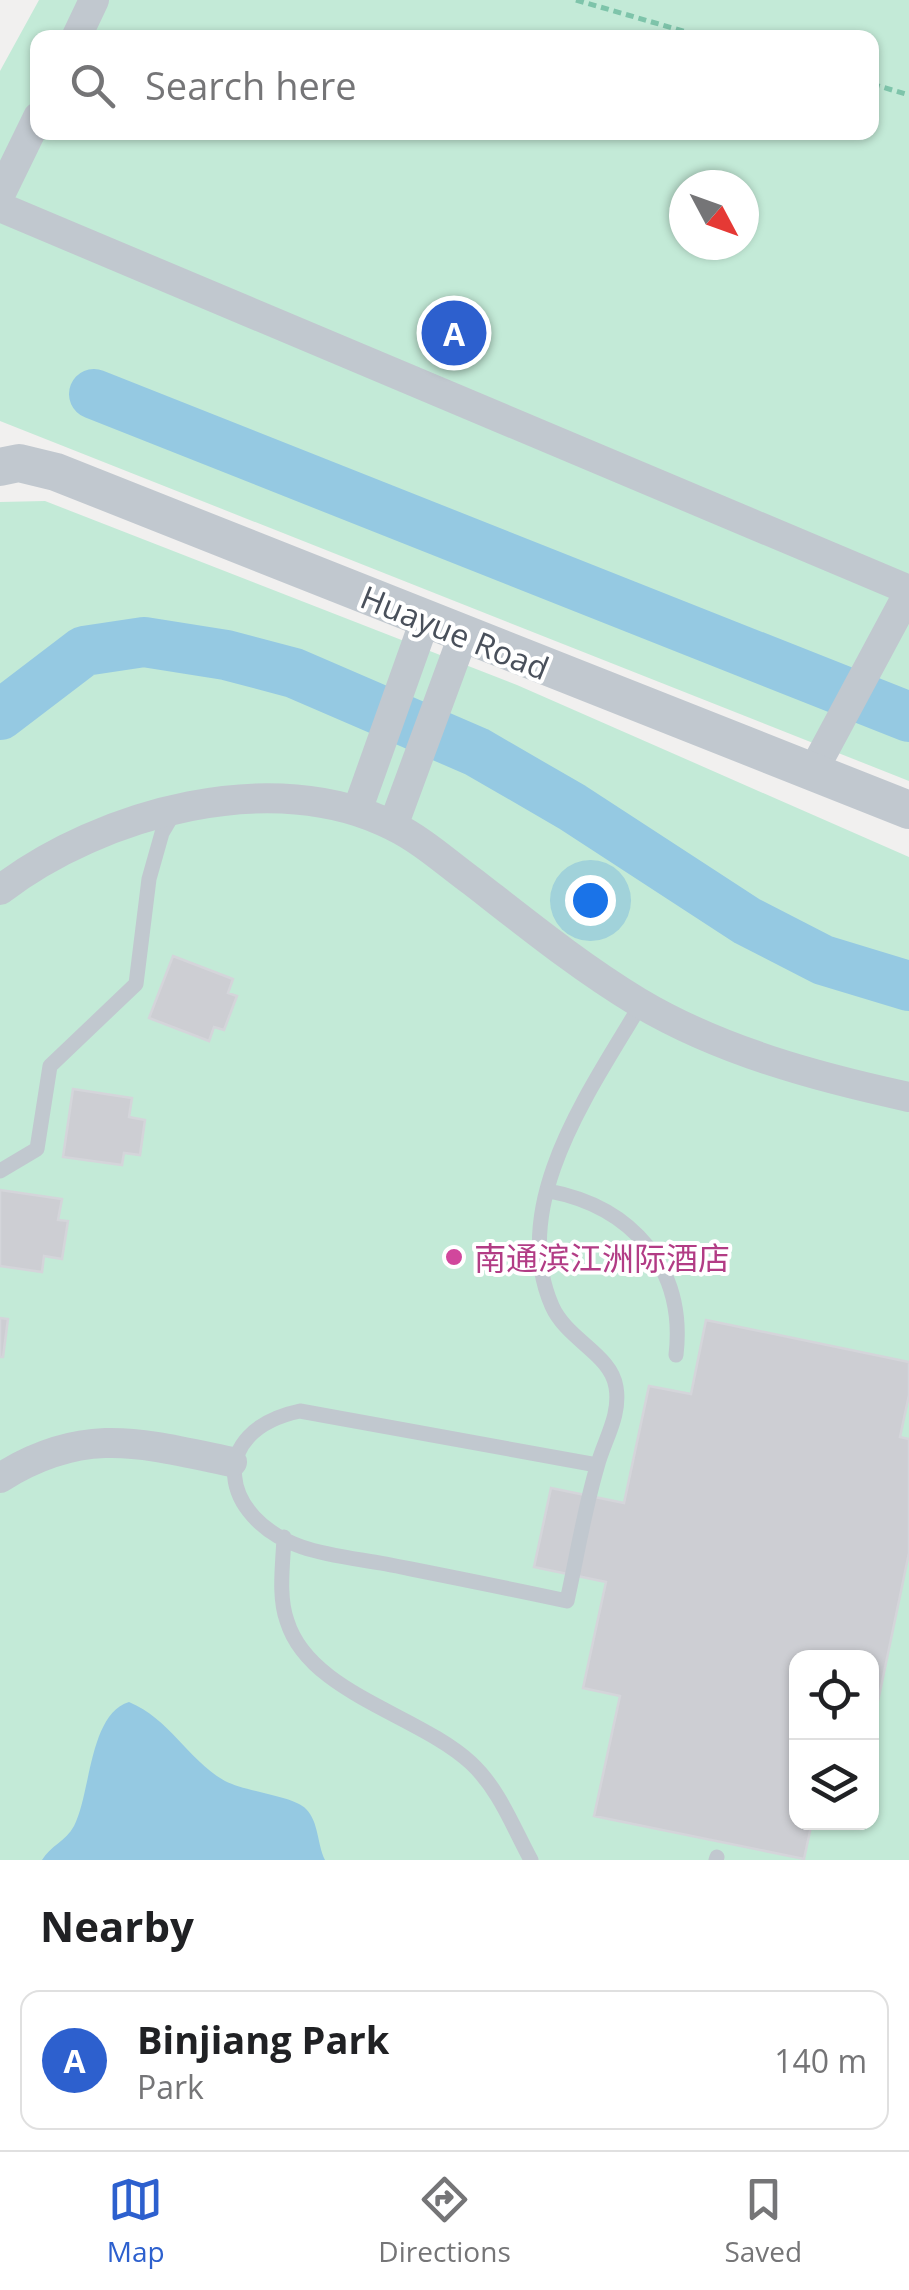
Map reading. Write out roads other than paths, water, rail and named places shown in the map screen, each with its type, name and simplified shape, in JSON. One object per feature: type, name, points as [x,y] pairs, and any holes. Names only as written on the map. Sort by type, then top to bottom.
[{"type":"street","points":[[80,30],[94,0]]},
{"type":"street","points":[[0,194],[30,133]]},
{"type":"street","points":[[0,206],[909,591],[813,771]]},
{"type":"street","name":"Huayue Road","points":[[0,467],[19,463],[56,472],[909,810]]},
{"type":"street","points":[[358,811],[425,620]]},
{"type":"street","points":[[393,826],[463,636]]},
{"type":"street","points":[[0,890],[72,846],[130,821],[176,810],[247,799],[320,803],[358,811],[393,826],[555,947],[641,1004],[783,1064],[909,1097]]},
{"type":"street","points":[[0,1478],[52,1450],[94,1441],[131,1441],[232,1462]]},
{"type":"lane","points":[[0,1170],[37,1149],[50,1066],[136,984],[149,879],[162,833],[176,810]]},
{"type":"lane","points":[[597,1465],[300,1410],[274,1416],[249,1433],[232,1462],[235,1488],[250,1512],[301,1547],[568,1601],[597,1465],[615,1418],[617,1392],[606,1364],[568,1334],[550,1301],[541,1254],[549,1191],[568,1133],[641,1004]]},
{"type":"lane","points":[[549,1191],[572,1195],[617,1216],[654,1256],[677,1302],[676,1356]]},
{"type":"lane","points":[[284,1538],[286,1621],[314,1666],[420,1726],[473,1765],[500,1800],[531,1860]]},
{"type":"water","points":[[129,1702],[156,1718],[225,1781],[306,1809],[325,1860],[42,1860],[74,1826],[106,1722],[116,1709]]},
{"type":"waterway","points":[[94,394],[909,717]]},
{"type":"waterway","points":[[0,715],[84,651],[144,642],[226,655],[294,673],[477,752],[572,807],[747,921],[823,960],[909,986]]},
{"type":"place","name":"Binjiang Park","points":[[454,333]]},
{"type":"place","name":"南通滨江洲际酒店","points":[[454,1257]]}]
